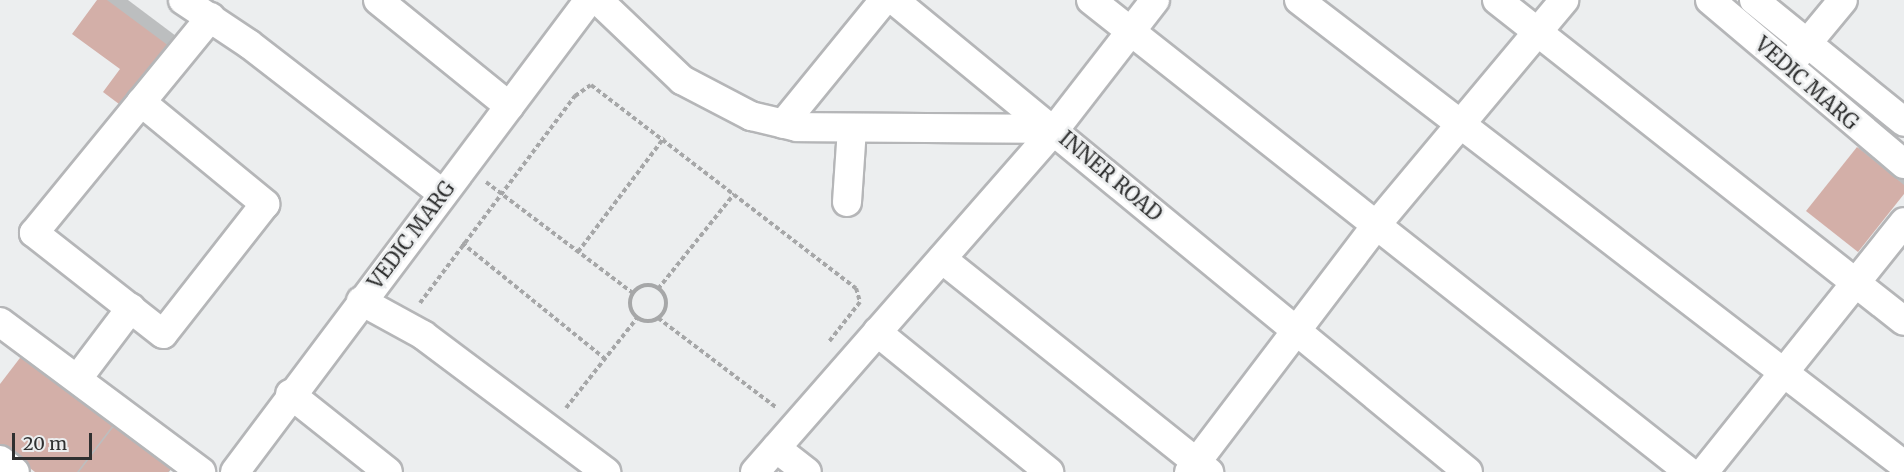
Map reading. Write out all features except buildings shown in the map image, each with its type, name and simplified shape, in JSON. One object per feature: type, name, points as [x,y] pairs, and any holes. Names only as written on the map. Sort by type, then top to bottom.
[{"type":"street","points":[[184,0],[211,17],[442,194]]},
{"type":"street","points":[[378,0],[509,106]]},
{"type":"street","name":"VEDIC MARG","points":[[235,472],[290,394],[589,0]]},
{"type":"street","name":"INNER ROAD","points":[[598,0],[682,80],[751,116],[783,124],[852,128],[1055,129],[1468,472]]},
{"type":"street","points":[[783,124],[884,0]]},
{"type":"street","points":[[894,0],[1055,129]]},
{"type":"street","points":[[1091,0],[1689,472]]},
{"type":"street","points":[[754,472],[1055,129],[1155,0]]},
{"type":"street","points":[[1299,0],[1459,126],[1904,465]]},
{"type":"street","points":[[1497,0],[1904,321]]},
{"type":"street","points":[[942,259],[1198,469],[1377,224],[1540,34],[1564,0]]},
{"type":"street","name":"VEDIC MARG","points":[[1710,0],[1904,164]]},
{"type":"street","name":"VEDIC MARG","points":[[1754,0],[1904,122]]},
{"type":"street","points":[[1788,67],[1843,0]]},
{"type":"street","points":[[141,102],[265,204],[163,334],[34,233],[141,102],[211,17]]},
{"type":"street","points":[[847,202],[852,128]]},
{"type":"street","points":[[1704,472],[1904,222]]},
{"type":"street","points":[[361,302],[423,335],[606,472]]},
{"type":"street","points":[[78,378],[131,308]]},
{"type":"street","points":[[877,332],[1049,472]]},
{"type":"street","points":[[5,334],[78,378],[186,468]]},
{"type":"street","points":[[290,394],[388,472]]},
{"type":"street","points":[[776,448],[807,472]]},
{"type":"street","points":[[0,460],[15,472]]},
{"type":"path","points":[[426,313],[419,300],[462,243],[503,195],[575,96],[591,85],[664,138],[861,296],[825,346]]},
{"type":"path","points":[[578,252],[664,138]]},
{"type":"path","points":[[658,290],[734,194]]},
{"type":"path","points":[[503,195],[633,293]]},
{"type":"path","points":[[462,243],[605,359]]},
{"type":"path","points":[[637,318],[631,309],[633,293],[643,286],[658,290],[665,302],[658,318]]},
{"type":"path","points":[[560,416],[637,318]]},
{"type":"path","points":[[637,318],[658,318],[776,409],[783,400]]}]
